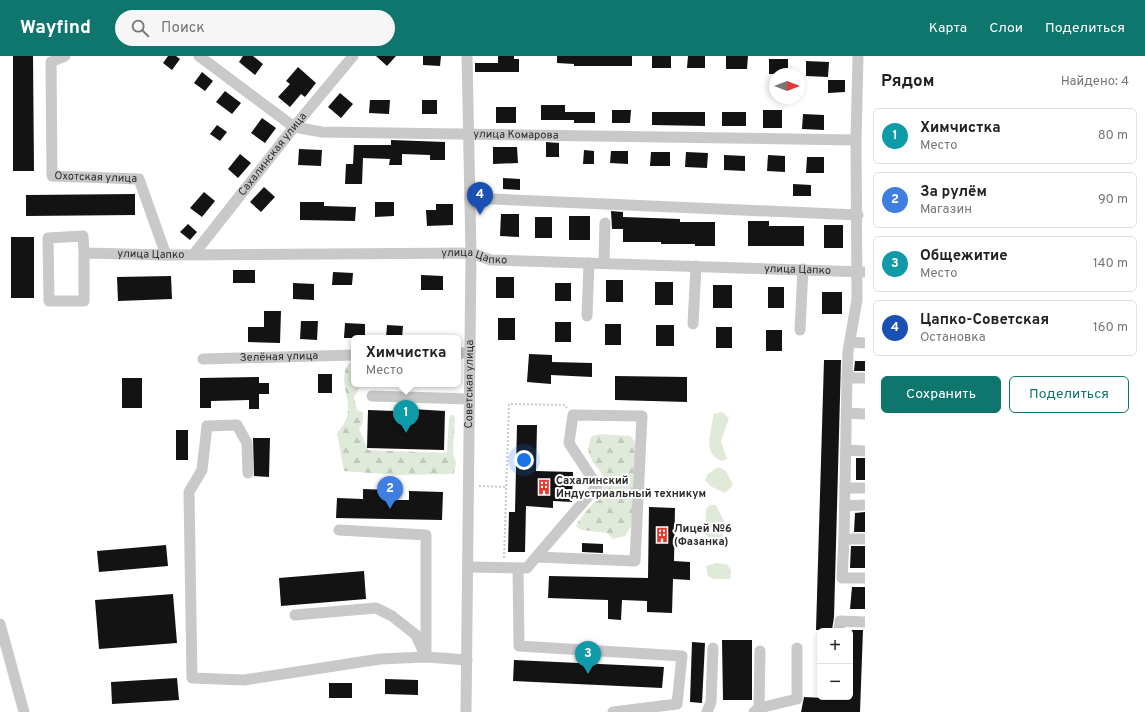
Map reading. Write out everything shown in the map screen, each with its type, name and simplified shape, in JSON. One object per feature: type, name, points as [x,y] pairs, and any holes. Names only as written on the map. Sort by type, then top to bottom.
[{"type":"street","name":"Охотская улица","points":[[65,56],[51,62],[52,176],[139,179],[166,255]]},
{"type":"street","name":"улица Комарова","points":[[199,56],[294,126],[322,132],[856,140]]},
{"type":"street","name":"Сахалинская улица","points":[[194,254],[294,126],[353,56]]},
{"type":"street","name":"Советская улица","points":[[466,712],[471,253],[467,56]]},
{"type":"street","points":[[858,56],[862,72],[856,140],[861,271],[857,305],[850,342],[847,378],[842,578],[865,578]]},
{"type":"street","points":[[470,198],[858,215]]},
{"type":"street","points":[[604,264],[605,223]]},
{"type":"street","points":[[83,236],[84,253],[84,301],[49,301],[48,238],[83,236]]},
{"type":"street","name":"улица Цапко","points":[[84,253],[166,255],[471,253],[487,260],[861,271]]},
{"type":"street","points":[[587,316],[589,263]]},
{"type":"street","points":[[693,324],[696,266]]},
{"type":"street","points":[[800,330],[803,269]]},
{"type":"street","points":[[850,342],[865,343]]},
{"type":"street","points":[[461,353],[470,352]]},
{"type":"street","name":"Зелёная улица","points":[[203,359],[351,355]]},
{"type":"street","points":[[847,378],[865,378]]},
{"type":"street","points":[[372,396],[469,399]]},
{"type":"street","points":[[847,414],[865,414]]},
{"type":"street","points":[[468,567],[527,568],[536,557],[597,486],[569,443],[572,415],[642,416],[634,561],[536,557]]},
{"type":"street","points":[[248,473],[247,442],[237,424],[207,426],[202,470],[188,492],[192,678],[244,680],[380,659],[426,657],[467,660]]},
{"type":"street","points":[[846,450],[865,451]]},
{"type":"street","points":[[845,488],[865,488]]},
{"type":"street","points":[[844,506],[865,505]]},
{"type":"street","points":[[339,530],[426,535],[426,657]]},
{"type":"street","points":[[844,539],[865,539]]},
{"type":"street","points":[[518,568],[518,646],[682,656],[678,704],[613,712]]},
{"type":"street","points":[[295,615],[376,608],[392,616],[416,635],[426,657]]},
{"type":"street","points":[[839,628],[840,621],[865,622]]},
{"type":"street","points":[[0,624],[24,712]]},
{"type":"street","points":[[707,712],[711,702],[713,648]]},
{"type":"street","points":[[760,650],[756,710],[797,699],[797,648]]},
{"type":"path","points":[[504,568],[508,404],[565,405],[572,415]]},
{"type":"path","points":[[479,486],[506,486]]},
{"type":"green space","points":[[349,363],[351,363],[351,387],[360,387],[354,397],[357,410],[363,412],[363,422],[359,429],[368,450],[447,452],[449,419],[451,415],[454,415],[453,453],[456,463],[454,474],[397,475],[344,471],[337,433],[345,422],[348,413],[344,380]]},
{"type":"green space","points":[[722,412],[729,418],[721,441],[727,459],[722,461],[711,453],[709,440],[713,414]]},
{"type":"green space","points":[[602,434],[630,436],[637,444],[635,520],[625,536],[613,539],[607,533],[582,530],[576,526],[603,489],[604,478],[591,458],[589,452],[589,445],[592,436]]},
{"type":"green space","points":[[718,467],[726,471],[733,485],[725,493],[710,486],[705,480],[708,474]]},
{"type":"green space","points":[[710,505],[716,505],[724,521],[723,535],[726,545],[720,547],[705,534],[706,509]]},
{"type":"green space","points":[[716,563],[727,564],[731,571],[730,579],[713,579],[708,576],[706,566]]},
{"type":"building","points":[[13,56],[33,56],[34,171],[13,171]]},
{"type":"building","points":[[168,56],[176,56],[180,59],[172,70],[163,63]]},
{"type":"building","points":[[243,56],[253,56],[263,64],[255,75],[239,62]]},
{"type":"building","points":[[376,56],[396,56],[387,66]]},
{"type":"building","points":[[423,56],[441,56],[440,66],[423,65]]},
{"type":"building","points":[[498,56],[514,56],[514,59],[519,59],[519,72],[475,72],[475,63],[498,63]]},
{"type":"building","points":[[557,56],[632,56],[632,66],[574,66],[574,64],[557,63]]},
{"type":"building","points":[[652,56],[671,56],[671,68],[652,68]]},
{"type":"building","points":[[688,56],[705,56],[705,68],[687,68]]},
{"type":"building","points":[[726,56],[748,56],[747,69],[726,69]]},
{"type":"building","points":[[769,59],[788,59],[788,68],[769,68]]},
{"type":"building","points":[[806,61],[829,62],[828,77],[806,76]]},
{"type":"building","points":[[298,67],[316,83],[305,97],[301,94],[290,107],[278,97],[290,84],[286,81]]},
{"type":"building","points":[[202,72],[213,81],[205,91],[194,83]]},
{"type":"building","points":[[828,80],[845,80],[845,92],[828,93]]},
{"type":"building","points":[[225,91],[241,103],[232,114],[216,102]]},
{"type":"building","points":[[340,93],[353,104],[341,118],[328,107]]},
{"type":"building","points":[[370,100],[390,100],[389,114],[369,113]]},
{"type":"building","points":[[422,100],[437,100],[437,114],[422,114]]},
{"type":"building","points":[[541,105],[565,105],[565,112],[595,112],[595,123],[574,123],[574,120],[541,120]]},
{"type":"building","points":[[496,107],[516,107],[516,123],[496,123]]},
{"type":"building","points":[[612,110],[631,110],[630,123],[612,123]]},
{"type":"building","points":[[763,110],[782,110],[782,128],[763,128]]},
{"type":"building","points":[[652,112],[705,112],[705,126],[652,125]]},
{"type":"building","points":[[722,112],[746,112],[746,126],[722,126]]},
{"type":"building","points":[[803,114],[824,115],[824,130],[802,129]]},
{"type":"building","points":[[262,118],[276,128],[265,143],[251,133]]},
{"type":"building","points":[[217,125],[227,132],[220,141],[210,134]]},
{"type":"building","points":[[391,140],[445,142],[445,160],[430,160],[430,155],[402,154],[402,165],[389,165],[390,159],[363,158],[362,184],[345,184],[346,164],[353,164],[354,145],[391,145]]},
{"type":"building","points":[[546,142],[559,143],[559,157],[546,157]]},
{"type":"building","points":[[493,147],[517,147],[518,163],[493,164]]},
{"type":"building","points":[[299,149],[322,150],[321,166],[298,165]]},
{"type":"building","points":[[584,150],[594,151],[594,164],[583,164]]},
{"type":"building","points":[[611,151],[628,151],[628,164],[610,163]]},
{"type":"building","points":[[651,152],[670,152],[670,166],[650,166]]},
{"type":"building","points":[[686,152],[708,153],[707,168],[685,167]]},
{"type":"building","points":[[240,154],[251,163],[238,178],[228,169]]},
{"type":"building","points":[[724,155],[745,156],[745,171],[724,170]]},
{"type":"building","points":[[768,155],[785,156],[785,172],[767,171]]},
{"type":"building","points":[[807,157],[824,157],[824,173],[806,173]]},
{"type":"building","points":[[503,178],[520,179],[520,190],[503,189]]},
{"type":"building","points":[[793,184],[811,185],[811,196],[793,196]]},
{"type":"building","points":[[264,187],[275,197],[261,212],[250,202]]},
{"type":"building","points":[[204,192],[215,201],[202,217],[190,208]]},
{"type":"building","points":[[135,194],[135,215],[26,216],[26,195]]},
{"type":"building","points":[[300,202],[324,202],[324,206],[356,207],[355,221],[300,220]]},
{"type":"building","points":[[375,202],[394,202],[394,216],[375,217]]},
{"type":"building","points":[[436,204],[453,204],[453,225],[427,226],[426,210],[436,210]]},
{"type":"building","points":[[611,211],[623,212],[623,217],[680,219],[680,222],[715,222],[715,246],[695,246],[695,244],[661,244],[661,242],[623,242],[623,229],[612,229]]},
{"type":"building","points":[[501,214],[519,214],[519,237],[500,236]]},
{"type":"building","points":[[569,216],[590,216],[590,240],[569,240]]},
{"type":"building","points":[[535,217],[552,217],[552,238],[535,238]]},
{"type":"building","points":[[748,221],[769,221],[769,226],[804,226],[804,246],[748,246]]},
{"type":"building","points":[[188,224],[197,232],[190,240],[180,232]]},
{"type":"building","points":[[824,225],[843,225],[843,248],[824,248]]},
{"type":"building","points":[[11,237],[34,237],[34,298],[11,298]]},
{"type":"building","points":[[233,270],[255,270],[255,283],[233,283]]},
{"type":"building","points":[[333,272],[353,273],[352,285],[332,285]]},
{"type":"building","points":[[421,275],[443,276],[443,290],[421,290]]},
{"type":"building","points":[[171,276],[172,299],[118,301],[117,277]]},
{"type":"building","points":[[496,277],[514,277],[514,298],[496,298]]},
{"type":"building","points":[[606,280],[623,280],[623,302],[606,302]]},
{"type":"building","points":[[655,282],[673,282],[673,305],[655,305]]},
{"type":"building","points":[[293,283],[314,284],[314,300],[293,299]]},
{"type":"building","points":[[555,283],[571,283],[571,301],[555,301]]},
{"type":"building","points":[[713,285],[732,285],[732,308],[713,308]]},
{"type":"building","points":[[768,287],[784,287],[784,308],[768,308]]},
{"type":"building","points":[[822,292],[842,292],[842,314],[822,314]]},
{"type":"building","points":[[264,311],[281,311],[280,343],[248,342],[248,327],[264,327]]},
{"type":"building","points":[[498,318],[515,318],[515,340],[498,340]]},
{"type":"building","points":[[301,321],[318,321],[317,340],[300,339]]},
{"type":"building","points":[[555,322],[571,322],[571,342],[555,342]]},
{"type":"building","points":[[345,323],[365,324],[365,335],[351,335],[351,338],[344,338]]},
{"type":"building","points":[[605,324],[621,324],[621,345],[605,345]]},
{"type":"building","points":[[387,325],[403,326],[402,335],[386,335]]},
{"type":"building","points":[[656,325],[674,325],[674,346],[656,346]]},
{"type":"building","points":[[716,327],[732,327],[732,348],[716,348]]},
{"type":"building","points":[[766,330],[782,330],[782,351],[766,351]]},
{"type":"building","points":[[529,354],[552,355],[552,362],[592,363],[592,377],[551,375],[551,384],[527,382]]},
{"type":"building","points":[[824,360],[841,360],[834,617],[832,628],[817,628],[816,630]]},
{"type":"building","points":[[855,361],[865,361],[865,371],[854,371]]},
{"type":"building","points":[[318,374],[332,374],[332,393],[318,393]]},
{"type":"building","points":[[615,376],[687,377],[687,402],[615,400]]},
{"type":"building","points":[[259,377],[259,383],[269,383],[269,394],[259,394],[259,409],[249,409],[249,400],[211,401],[211,408],[200,408],[200,378]]},
{"type":"building","points":[[122,378],[142,378],[142,408],[122,408]]},
{"type":"building","points":[[395,408],[445,411],[444,450],[367,448],[368,410],[395,411]]},
{"type":"building","name":"Сахалинский Индустриальный техникум","points":[[517,425],[537,425],[536,471],[573,472],[572,502],[553,501],[553,508],[526,506],[525,552],[508,552],[509,512],[515,512]]},
{"type":"building","points":[[176,430],[188,430],[188,460],[176,460]]},
{"type":"building","points":[[253,438],[270,438],[269,477],[254,476]]},
{"type":"building","points":[[856,458],[865,458],[865,480],[856,480]]},
{"type":"building","points":[[363,489],[391,490],[391,500],[409,500],[409,491],[443,492],[442,520],[336,518],[337,498],[363,499]]},
{"type":"building","name":"Лицей №6 (Фазанка)","points":[[649,507],[675,508],[674,561],[690,562],[690,580],[673,579],[672,613],[647,612],[647,601],[622,600],[621,620],[608,619],[608,600],[548,598],[549,576],[648,578]]},
{"type":"building","points":[[865,512],[865,532],[854,532],[855,513]]},
{"type":"building","points":[[582,543],[603,544],[603,553],[582,552]]},
{"type":"building","points":[[166,545],[168,566],[99,572],[97,551]]},
{"type":"building","points":[[851,546],[865,546],[865,568],[850,568]]},
{"type":"building","points":[[364,571],[366,599],[281,606],[279,578]]},
{"type":"building","points":[[852,587],[865,587],[865,609],[850,609]]},
{"type":"building","points":[[173,594],[177,643],[99,649],[95,600]]},
{"type":"building","points":[[853,630],[863,630],[860,712],[801,712],[804,697],[817,698],[817,700],[853,700]]},
{"type":"building","points":[[722,640],[752,640],[752,700],[723,700]]},
{"type":"building","points":[[692,642],[705,643],[702,703],[690,702]]},
{"type":"building","points":[[514,660],[664,667],[662,688],[513,681]]},
{"type":"building","points":[[177,678],[179,700],[112,704],[111,682]]},
{"type":"building","points":[[385,679],[418,680],[418,695],[385,694]]},
{"type":"building","points":[[329,683],[352,683],[352,698],[329,698]]},
{"type":"place","name":"Цапко-Советская","points":[[480,215]]},
{"type":"place","name":"Химчистка","points":[[406,433]]},
{"type":"place","name":"Сахалинский Индустриальный техникум","points":[[544,487]]},
{"type":"place","name":"За рулём","points":[[390,509]]},
{"type":"place","name":"Лицей №6 (Фазанка)","points":[[662,535]]},
{"type":"place","name":"Общежитие","points":[[588,674]]}]
